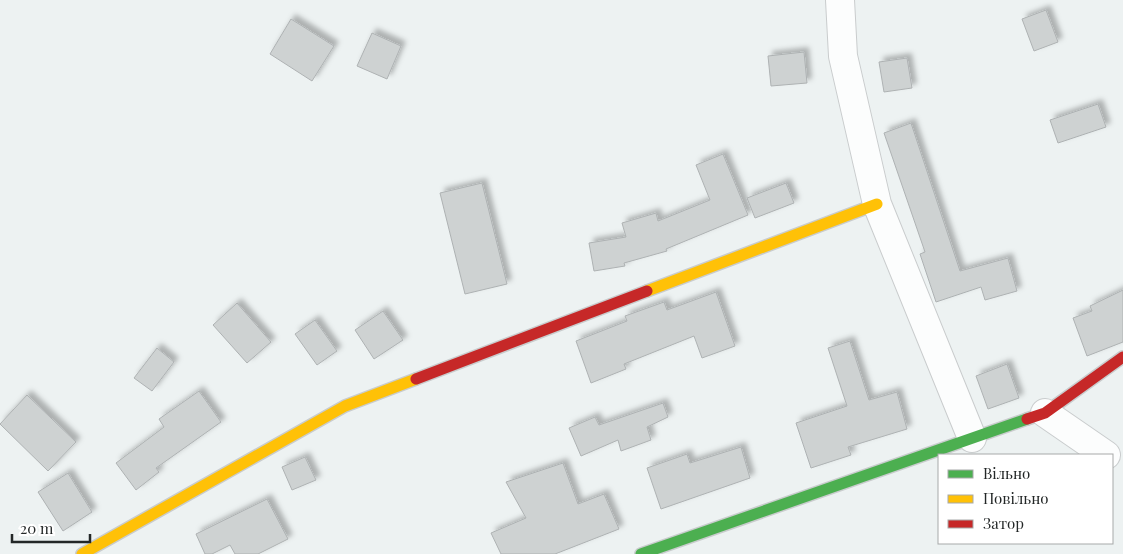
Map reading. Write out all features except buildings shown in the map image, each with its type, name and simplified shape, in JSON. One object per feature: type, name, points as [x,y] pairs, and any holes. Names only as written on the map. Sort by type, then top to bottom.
[{"type":"street","points":[[840,0],[843,56],[877,204],[972,438]]},
{"type":"street","points":[[82,554],[345,406],[877,204]]},
{"type":"street","points":[[641,554],[1045,413],[1123,357]]},
{"type":"street","points":[[1045,413],[1105,454]]},
{"type":"traffic: fast","points":[[641,554],[1027,419]]},
{"type":"traffic: slow","points":[[647,291],[877,204]]},
{"type":"traffic: slow","points":[[82,554],[345,406],[416,379]]},
{"type":"traffic: jam","points":[[416,379],[647,291]]},
{"type":"traffic: jam","points":[[1027,419],[1045,413],[1123,357]]}]
